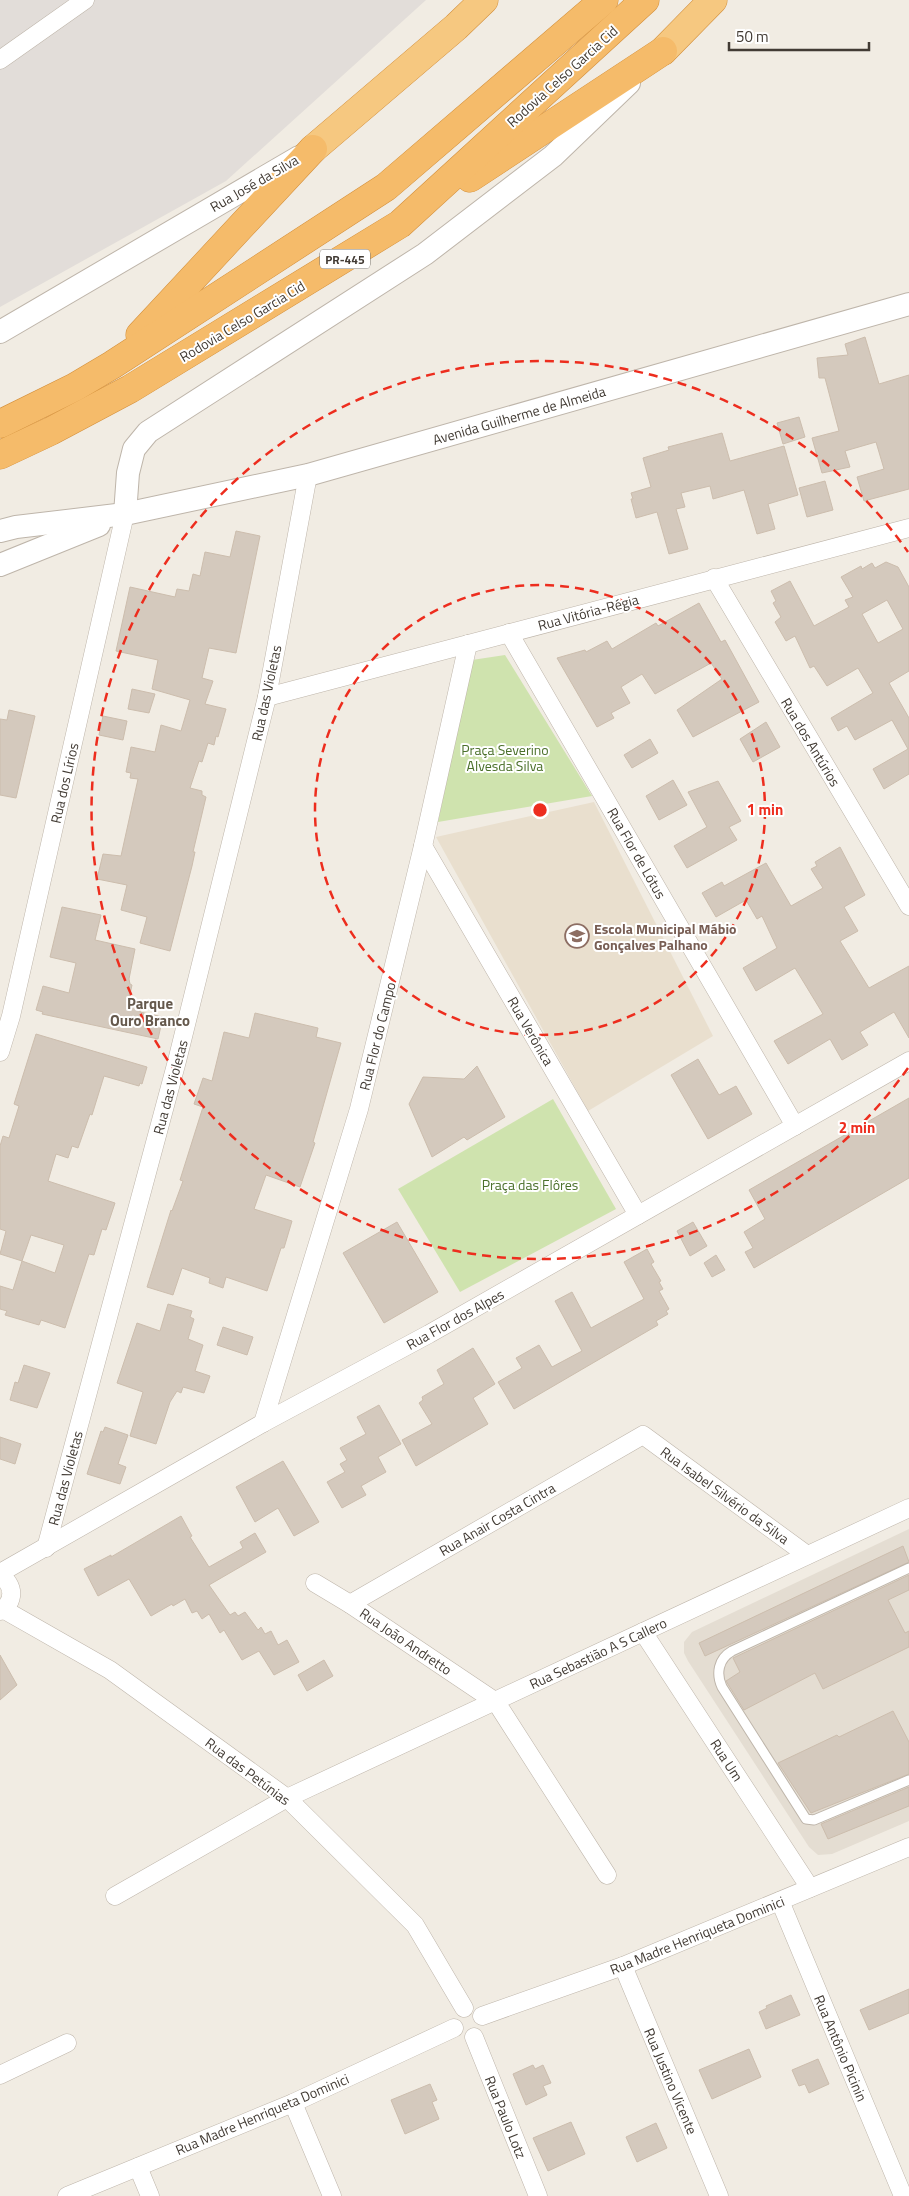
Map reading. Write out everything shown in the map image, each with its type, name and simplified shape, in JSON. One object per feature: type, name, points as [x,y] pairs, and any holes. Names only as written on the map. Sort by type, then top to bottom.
[{"type":"highway","name":"Rua José da Silva","points":[[313,149],[456,27],[484,0]]},
{"type":"highway","name":"Rodovia Celso Garcia Cid","points":[[0,424],[75,387],[112,365],[386,187],[604,0]]},
{"type":"highway","name":"Rodovia Celso Garcia Cid","points":[[0,455],[51,431],[130,389],[400,224],[645,0]]},
{"type":"highway","points":[[400,224],[663,51],[712,0]]},
{"type":"highway","points":[[112,365],[313,149]]},
{"type":"street","points":[[0,60],[84,0]]},
{"type":"street","points":[[125,514],[128,473],[134,448],[148,432],[425,254],[552,156],[663,51]]},
{"type":"street","name":"Rua José da Silva","points":[[0,332],[313,149]]},
{"type":"street","name":"Avenida Guilherme de Almeida","points":[[0,531],[16,526],[125,514],[308,475],[909,304]]},
{"type":"street","name":"Rua das Violetas","points":[[46,1548],[177,1061],[267,697],[308,475]]},
{"type":"street","name":"Avenida Guilherme de Almeida","points":[[0,565],[125,514]]},
{"type":"street","name":"Rua dos Lírios","points":[[0,1052],[11,1016],[125,514]]},
{"type":"street","name":"Rua Vitória-Régia","points":[[267,697],[714,578],[908,531]]},
{"type":"street","name":"Rua dos Antúrios","points":[[714,578],[909,906]]},
{"type":"street","name":"Rua Flor de Lótus","points":[[509,633],[795,1126]]},
{"type":"street","name":"Rua Flor do Campo","points":[[264,1423],[359,1109],[424,846],[468,644]]},
{"type":"street","name":"Rua Verônica","points":[[424,846],[638,1215]]},
{"type":"street","name":"Rua Flor dos Alpes","points":[[0,1575],[264,1423],[429,1334],[909,1061]]},
{"type":"street","name":"Rua Isabel Silvério da Silva","points":[[643,1435],[806,1555]]},
{"type":"street","name":"Rua Anair Costa Cintra","points":[[350,1604],[643,1435]]},
{"type":"street","name":"Rua Sebastião A S Callero","points":[[115,1896],[287,1798],[909,1508]]},
{"type":"street","points":[[0,1575],[7,1581],[12,1593],[11,1600],[2,1610]]},
{"type":"street","name":"Rua João Andretto","points":[[315,1583],[350,1604],[496,1702]]},
{"type":"street","name":"Rua das Petúnias","points":[[2,1610],[110,1670],[287,1798],[415,1926],[464,2008]]},
{"type":"street","name":"Rua Um","points":[[643,1632],[810,1888]]},
{"type":"street","points":[[496,1702],[607,1875]]},
{"type":"street","name":"Rua Madre Henriqueta Dominici","points":[[482,2016],[623,1966],[909,1847]]},
{"type":"street","name":"Rua Antônio Picinin","points":[[780,1901],[902,2196]]},
{"type":"street","name":"Rua Justino Vicente","points":[[623,1966],[718,2196]]},
{"type":"street","points":[[464,2008],[475,2008],[482,2016],[484,2026],[482,2031],[474,2037],[464,2037],[454,2028],[454,2018],[464,2008]]},
{"type":"street","name":"Rua Madre Henriqueta Dominici","points":[[67,2196],[293,2102],[454,2028]]},
{"type":"street","name":"Rua Paulo Lotz","points":[[474,2037],[538,2196]]},
{"type":"street","points":[[0,2075],[66,2044]]},
{"type":"street","points":[[293,2102],[332,2196]]},
{"type":"street","points":[[138,2167],[150,2196]]},
{"type":"lane","points":[[909,1568],[732,1651],[722,1660],[718,1672],[722,1687],[806,1819],[814,1820],[909,1780]]},
{"type":"shaded area","points":[[0,0],[426,0],[226,181],[0,307]]},
{"type":"shaded area","name":"Escola Municipal Mábio Gonçalves Palhano","points":[[594,802],[713,1036],[588,1111],[436,837]]},
{"type":"shaded area","points":[[909,1529],[909,1821],[832,1854],[818,1855],[809,1847],[688,1661],[684,1653],[684,1642],[692,1632]]},
{"type":"green space","name":"Praça Severino Alvesda Silva","points":[[505,655],[592,796],[438,822],[472,660]]},
{"type":"green space","name":"Praça das Flôres","points":[[553,1099],[616,1209],[460,1292],[398,1189]]},
{"type":"building","points":[[865,337],[879,384],[909,375],[909,489],[864,501],[857,477],[884,469],[876,442],[845,451],[850,467],[822,473],[812,438],[839,431],[825,378],[819,378],[817,358],[848,355],[845,344]]},
{"type":"building","points":[[799,417],[805,437],[783,444],[777,423]]},
{"type":"building","points":[[722,433],[730,461],[784,446],[798,495],[768,504],[775,529],[757,534],[744,490],[713,499],[710,486],[681,493],[685,507],[676,509],[688,549],[669,554],[657,512],[636,518],[631,493],[651,487],[643,458],[669,450],[668,447]]},
{"type":"building","points":[[825,481],[833,510],[807,517],[799,488]]},
{"type":"building","points":[[236,531],[260,536],[236,653],[209,648],[202,678],[213,681],[205,704],[226,709],[218,737],[216,736],[214,745],[208,743],[202,762],[199,761],[190,788],[202,791],[202,795],[206,797],[193,852],[195,852],[192,866],[170,951],[140,943],[147,917],[121,910],[127,885],[97,879],[103,854],[121,856],[138,779],[130,778],[131,773],[126,772],[131,747],[155,752],[161,725],[181,731],[190,700],[152,689],[158,660],[116,651],[130,587],[175,597],[177,589],[189,591],[193,574],[200,576],[205,552],[230,557]]},
{"type":"building","points":[[886,562],[898,567],[909,587],[909,671],[889,683],[909,718],[909,774],[884,789],[873,769],[908,749],[892,720],[855,740],[847,726],[838,731],[831,718],[873,693],[858,668],[827,686],[814,666],[810,668],[795,636],[786,641],[775,622],[781,617],[773,603],[776,601],[771,591],[790,581],[814,626],[849,607],[845,600],[853,597],[841,577],[861,566],[862,569],[872,563],[875,568]],"holes":[[[887,600],[903,629],[878,643],[862,614]]]},
{"type":"building","points":[[699,603],[721,642],[725,640],[759,702],[693,737],[677,710],[722,679],[711,663],[655,694],[642,674],[621,687],[630,703],[611,713],[614,718],[597,727],[557,658],[585,650],[586,652],[607,641],[612,649],[656,623],[658,626]]},
{"type":"building","points":[[132,689],[155,694],[149,713],[128,709]]},
{"type":"building","points":[[9,710],[35,716],[16,798],[0,795],[0,719],[7,720]]},
{"type":"building","points":[[103,716],[127,721],[123,740],[99,735]]},
{"type":"building","points":[[766,722],[780,747],[753,762],[740,739]]},
{"type":"building","points":[[650,739],[658,753],[632,768],[624,755]]},
{"type":"building","points":[[673,780],[687,805],[659,820],[646,796]]},
{"type":"building","points":[[718,781],[741,821],[729,827],[737,840],[687,868],[674,846],[707,827],[688,792]]},
{"type":"building","points":[[840,847],[865,895],[844,907],[858,931],[840,941],[869,988],[909,966],[909,1038],[894,1012],[860,1032],[868,1045],[842,1060],[830,1039],[788,1064],[774,1041],[823,1014],[795,968],[756,991],[743,968],[777,948],[762,916],[757,919],[746,900],[716,917],[702,893],[722,882],[724,886],[766,863],[791,906],[823,888],[811,869],[817,866],[815,862]]},
{"type":"building","points":[[62,907],[101,915],[95,940],[135,949],[129,979],[132,985],[128,1003],[141,1005],[140,1012],[163,1017],[158,1039],[42,1014],[43,1012],[36,1010],[43,986],[69,993],[76,963],[50,957]]},
{"type":"building","points":[[255,1013],[318,1028],[316,1037],[341,1043],[313,1142],[315,1143],[300,1187],[266,1175],[254,1209],[292,1221],[284,1248],[281,1248],[267,1291],[226,1277],[223,1288],[209,1283],[210,1278],[182,1268],[173,1295],[147,1287],[171,1210],[183,1181],[180,1180],[203,1107],[194,1104],[203,1078],[212,1081],[224,1032],[249,1038]]},
{"type":"building","points":[[36,1034],[147,1067],[142,1084],[140,1083],[139,1086],[104,1076],[92,1115],[90,1114],[78,1148],[72,1146],[68,1158],[56,1154],[48,1181],[115,1203],[106,1230],[102,1229],[94,1255],[89,1254],[65,1328],[41,1320],[39,1325],[5,1315],[7,1311],[0,1309],[0,1286],[13,1290],[22,1261],[0,1254],[6,1231],[0,1229],[0,1146],[3,1136],[9,1138],[19,1106],[14,1104]],"holes":[[[31,1235],[64,1245],[55,1273],[22,1261]]]},
{"type":"building","points":[[698,1059],[719,1095],[736,1086],[752,1114],[708,1139],[671,1075]]},
{"type":"building","points":[[477,1066],[505,1117],[467,1140],[464,1137],[432,1157],[409,1104],[423,1077],[464,1079]]},
{"type":"building","points":[[909,1098],[909,1178],[754,1268],[745,1252],[753,1248],[744,1232],[765,1219],[749,1190]]},
{"type":"building","points":[[397,1222],[438,1292],[384,1323],[343,1253]]},
{"type":"building","points":[[693,1222],[707,1246],[690,1256],[677,1231]]},
{"type":"building","points":[[647,1249],[654,1262],[651,1264],[661,1281],[659,1282],[663,1289],[659,1291],[669,1309],[666,1311],[668,1314],[656,1321],[658,1325],[514,1409],[498,1382],[522,1368],[516,1358],[539,1345],[552,1367],[582,1351],[555,1301],[572,1292],[591,1328],[644,1299],[624,1262]]},
{"type":"building","points":[[716,1255],[725,1270],[712,1277],[704,1263]]},
{"type":"building","points":[[168,1304],[192,1311],[190,1317],[194,1319],[188,1339],[203,1345],[195,1371],[210,1376],[204,1393],[183,1387],[181,1393],[177,1391],[170,1402],[156,1444],[130,1436],[143,1392],[117,1383],[137,1323],[160,1331]]},
{"type":"building","points":[[223,1327],[253,1337],[247,1355],[217,1345]]},
{"type":"building","points":[[473,1348],[495,1384],[473,1398],[488,1424],[416,1466],[402,1440],[432,1424],[419,1403],[423,1400],[422,1397],[444,1384],[437,1370]]},
{"type":"building","points":[[24,1365],[50,1373],[37,1408],[10,1400],[15,1382],[18,1383]]},
{"type":"building","points":[[379,1405],[401,1444],[378,1457],[386,1472],[361,1486],[366,1495],[342,1508],[327,1482],[345,1472],[340,1464],[347,1460],[340,1448],[366,1434],[357,1417]]},
{"type":"building","points":[[105,1427],[128,1435],[118,1464],[126,1467],[120,1484],[87,1474],[101,1431],[103,1432]]},
{"type":"building","points":[[0,1437],[21,1444],[15,1464],[0,1459]]},
{"type":"building","points":[[283,1461],[319,1522],[294,1536],[278,1508],[255,1522],[236,1487]]},
{"type":"building","points":[[181,1516],[192,1536],[190,1537],[209,1567],[243,1548],[240,1542],[255,1533],[266,1552],[209,1585],[230,1615],[235,1612],[238,1616],[245,1612],[258,1630],[261,1627],[265,1634],[271,1631],[278,1645],[287,1640],[299,1662],[274,1675],[259,1651],[242,1660],[224,1630],[220,1633],[209,1614],[202,1619],[197,1611],[192,1613],[185,1599],[151,1616],[129,1579],[98,1596],[84,1569],[111,1555],[111,1557]]},
{"type":"building","points":[[903,1546],[909,1562],[705,1656],[699,1643]]},
{"type":"building","points":[[909,1575],[909,1590],[888,1600],[905,1633],[909,1631],[909,1647],[823,1689],[815,1673],[744,1710],[726,1681],[740,1672],[733,1658]]},
{"type":"building","points":[[0,1655],[17,1685],[0,1700]]},
{"type":"building","points":[[324,1660],[333,1676],[307,1691],[298,1675]]},
{"type":"building","points":[[893,1711],[909,1742],[909,1774],[811,1813],[778,1763]]},
{"type":"building","points":[[909,1787],[909,1806],[828,1839],[821,1824]]},
{"type":"building","points":[[909,1989],[909,2013],[869,2030],[860,2010]]},
{"type":"building","points":[[791,1995],[800,2015],[766,2029],[759,2012],[767,2008],[766,2006]]},
{"type":"building","points":[[749,2049],[761,2077],[712,2099],[699,2070]]},
{"type":"building","points":[[818,2059],[829,2084],[809,2093],[805,2084],[799,2086],[792,2070]]},
{"type":"building","points":[[533,2065],[535,2069],[543,2065],[551,2083],[543,2086],[547,2095],[526,2105],[513,2074]]},
{"type":"building","points":[[430,2084],[437,2100],[432,2102],[439,2119],[405,2134],[391,2100]]},
{"type":"building","points":[[571,2122],[585,2154],[548,2171],[533,2138]]},
{"type":"building","points":[[656,2123],[667,2148],[637,2162],[626,2137]]},
{"type":"place","name":"Escola Municipal Mábio Gonçalves Palhano","points":[[577,936]]},
{"type":"district","name":"Parque Ouro Branco","points":[[150,1012]]}]
